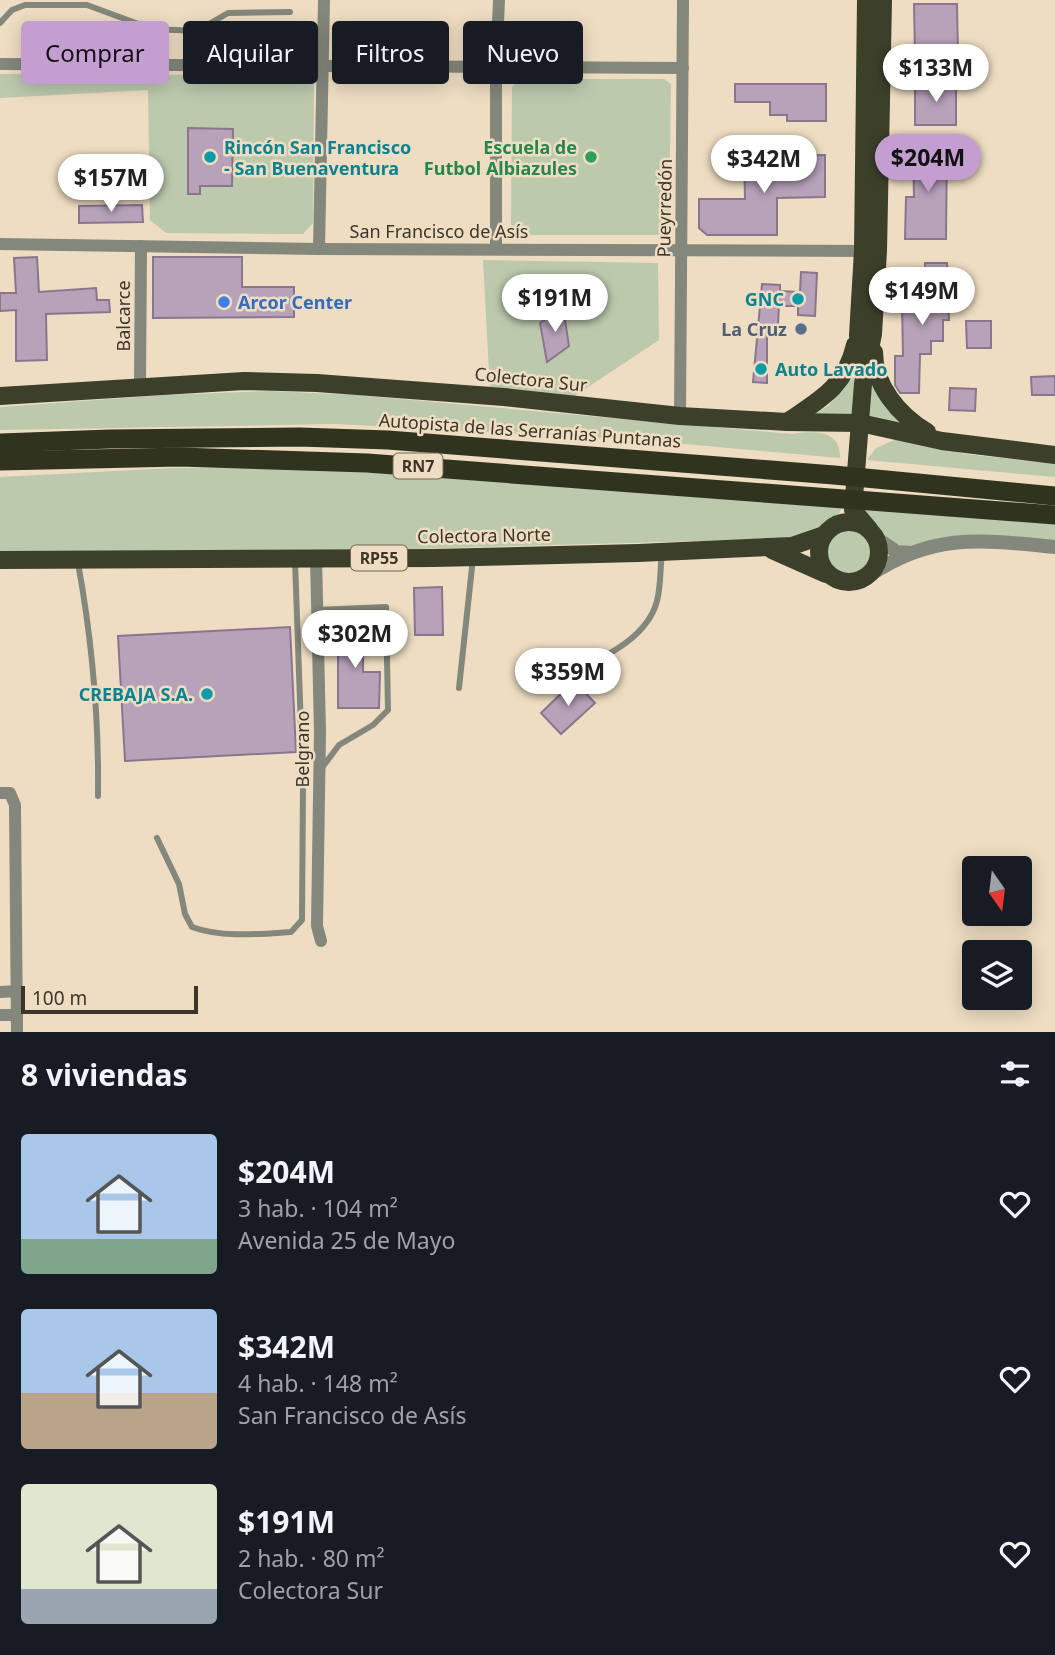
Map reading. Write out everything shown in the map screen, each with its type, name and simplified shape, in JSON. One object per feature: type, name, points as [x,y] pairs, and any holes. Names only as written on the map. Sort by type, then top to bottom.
[{"type":"highway","name":"Autopista de las Serranías Puntanas","points":[[0,441],[300,437],[388,440],[834,475],[865,489],[1055,514]]},
{"type":"highway","name":"Autopista de las Serranías Puntanas","points":[[0,461],[113,457],[278,458],[835,496],[865,489],[1055,496]]},
{"type":"main road","points":[[866,0],[874,66]]},
{"type":"main road","points":[[870,575],[879,558],[872,534],[853,510],[865,489],[860,422],[871,251],[874,66],[883,0]]},
{"type":"main road","points":[[787,422],[824,397],[842,380],[865,335]]},
{"type":"main road","points":[[865,335],[887,394],[913,424],[942,441]]},
{"type":"main road","name":"Colectora Sur","points":[[0,396],[244,381],[317,383],[504,397],[680,416],[787,422],[860,422],[942,441],[1055,455]]},
{"type":"main road","points":[[828,574],[819,562],[818,552],[828,531],[865,489]]},
{"type":"main road","name":"RP55","points":[[828,531],[853,522],[872,534]]},
{"type":"main road","name":"Colectora Norte","points":[[0,561],[473,556],[662,551],[792,546],[828,531]]},
{"type":"main road","name":"Colectora Norte","points":[[758,547],[800,560],[828,574]]},
{"type":"main road","name":"RP55","points":[[828,574],[842,582],[852,583],[870,575]]},
{"type":"street","points":[[319,249],[324,0]]},
{"type":"street","points":[[498,21],[499,0]]},
{"type":"street","name":"Pueyrredón","points":[[680,416],[683,0]]},
{"type":"street","points":[[0,64],[463,68]]},
{"type":"street","points":[[583,68],[683,68]]},
{"type":"street","points":[[496,84],[496,248]]},
{"type":"street","name":"San Francisco de Asís","points":[[0,244],[319,249],[871,251]]},
{"type":"street","name":"Balcarce","points":[[140,386],[141,246]]},
{"type":"street","points":[[872,534],[897,552],[912,553]]},
{"type":"street","points":[[870,575],[888,562],[939,544],[969,540],[1055,547]]},
{"type":"street","name":"Belgrano","points":[[316,557],[319,770],[317,926],[321,941]]},
{"type":"street","points":[[5,793],[15,805],[17,1032]]},
{"type":"street","points":[[0,992],[17,991]]},
{"type":"street","points":[[0,1015],[17,1015]]},
{"type":"lane","points":[[0,23],[12,9],[25,5],[87,5],[152,29],[197,30],[228,13],[290,12]]},
{"type":"lane","points":[[558,681],[629,641],[647,623],[657,602],[662,551]]},
{"type":"lane","points":[[459,688],[473,556]]},
{"type":"lane","points":[[157,838],[179,884],[185,914],[192,927],[217,932],[291,932],[302,920],[303,784],[294,557]]},
{"type":"lane","points":[[78,561],[89,626],[99,755],[98,796]]},
{"type":"lane","points":[[317,610],[386,607],[388,710],[373,725],[340,745],[319,770]]},
{"type":"green space","name":"Rincón San Francisco - San Buenaventura","points":[[0,74],[21,74],[21,84],[169,84],[169,75],[183,75],[183,84],[314,84],[313,223],[303,234],[166,233],[150,220],[148,90],[0,98]]},
{"type":"green space","name":"Escuela de Futbol Albiazules","points":[[583,79],[664,79],[671,84],[669,228],[661,235],[519,235],[511,227],[512,87],[515,84],[583,84]]},
{"type":"green space","points":[[483,260],[658,263],[659,340],[573,397],[490,391]]},
{"type":"green space","points":[[857,373],[853,418],[805,419],[828,406]]},
{"type":"green space","points":[[869,378],[879,398],[903,423],[869,419]]},
{"type":"green space","points":[[268,391],[355,395],[792,434],[817,433],[831,437],[836,442],[840,458],[641,440],[335,424],[0,430],[0,407]]},
{"type":"green space","points":[[899,438],[966,454],[1055,464],[1055,477],[867,460],[876,448]]},
{"type":"green space","points":[[301,467],[844,503],[837,518],[809,538],[303,552],[0,551],[0,477],[172,468]]},
{"type":"green space","points":[[863,504],[1055,521],[1055,543],[906,547],[877,533]]},
{"type":"green space","points":[[849,528],[866,536],[874,553],[866,570],[849,578],[832,570],[824,553],[832,536]]},
{"type":"building","points":[[914,4],[957,4],[958,56],[915,56]]},
{"type":"building","points":[[915,83],[956,83],[956,125],[915,125]]},
{"type":"building","points":[[735,84],[826,84],[826,121],[787,121],[787,115],[770,115],[770,102],[735,102]]},
{"type":"building","name":"Rincón San Francisco - San Buenaventura","points":[[188,128],[233,129],[232,186],[200,186],[200,194],[188,194]]},
{"type":"building","points":[[947,143],[946,239],[905,239],[906,197],[914,197],[913,144]]},
{"type":"building","points":[[825,155],[825,197],[777,198],[777,235],[707,235],[699,228],[699,199],[745,199],[744,156]]},
{"type":"building","points":[[62,168],[81,168],[81,172],[92,172],[91,184],[83,184],[83,188],[63,188]]},
{"type":"building","points":[[142,205],[143,222],[79,223],[79,206]]},
{"type":"building","points":[[37,257],[39,292],[96,288],[97,300],[109,300],[110,312],[46,314],[47,360],[16,361],[16,310],[0,311],[0,293],[16,293],[14,258]]},
{"type":"building","name":"Arcor Center","points":[[153,257],[242,257],[242,287],[294,287],[294,317],[153,318]]},
{"type":"building","points":[[925,263],[947,263],[949,320],[943,320],[943,341],[931,341],[931,354],[920,354],[919,393],[900,393],[895,385],[895,356],[903,356],[902,302],[926,301]]},
{"type":"building","points":[[801,272],[817,273],[815,316],[798,315],[798,306],[779,306],[778,324],[767,333],[767,383],[753,382],[762,284],[780,285],[780,291],[800,292]]},
{"type":"building","points":[[563,307],[569,346],[547,362],[540,323]]},
{"type":"building","points":[[966,321],[991,321],[991,348],[967,348]]},
{"type":"building","points":[[1055,376],[1055,395],[1032,395],[1031,377]]},
{"type":"building","points":[[950,388],[976,389],[975,411],[949,410]]},
{"type":"building","points":[[442,587],[443,635],[415,635],[414,588]]},
{"type":"building","points":[[338,621],[363,621],[363,672],[380,672],[379,708],[338,708]]},
{"type":"building","name":"CREBAJA S.A.","points":[[290,627],[296,752],[125,761],[118,636]]},
{"type":"building","points":[[574,681],[595,703],[561,734],[541,713]]},
{"type":"place","name":"Rincón San Francisco - San Buenaventura","points":[[210,157]]},
{"type":"place","name":"Escuela de Futbol Albiazules","points":[[591,157]]},
{"type":"place","name":"GNC","points":[[798,299]]},
{"type":"place","name":"Arcor Center","points":[[224,302]]},
{"type":"place","name":"La Cruz","points":[[801,329]]},
{"type":"place","name":"Auto Lavado","points":[[761,369]]},
{"type":"place","name":"CREBAJA S.A.","points":[[207,694]]}]
